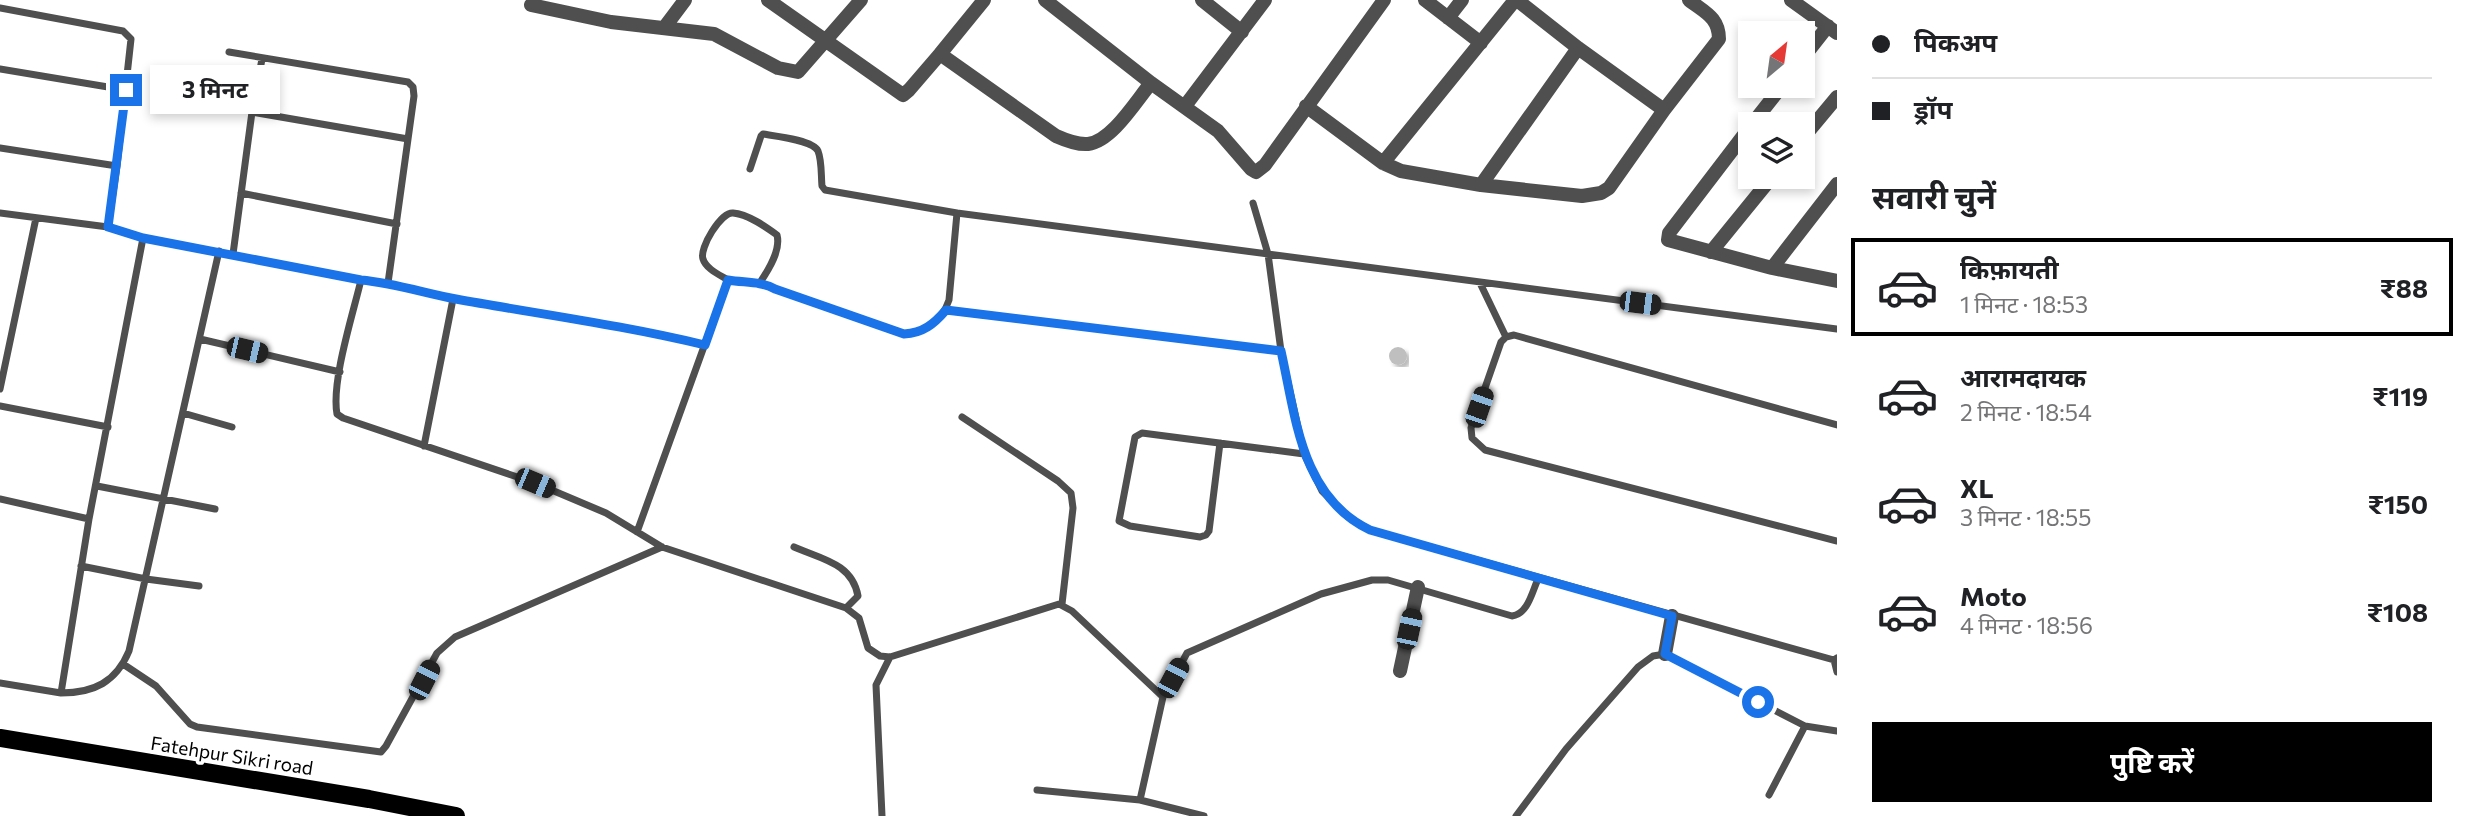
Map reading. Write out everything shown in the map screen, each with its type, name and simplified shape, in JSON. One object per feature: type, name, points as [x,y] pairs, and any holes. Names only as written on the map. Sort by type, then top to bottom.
[{"type":"main road","name":"Fatehpur Sikri road","points":[[0,738],[456,816]]},
{"type":"street","points":[[664,28],[685,0]]},
{"type":"street","points":[[768,0],[903,95],[984,0]]},
{"type":"street","points":[[531,5],[611,22],[722,36],[791,73],[798,72],[861,0]]},
{"type":"street","points":[[1202,0],[1242,32]]},
{"type":"street","points":[[1185,106],[1265,0]]},
{"type":"street","points":[[1048,1],[1151,83],[1218,131],[1256,172],[1265,165],[1384,0]]},
{"type":"street","points":[[1424,0],[1480,43]]},
{"type":"street","points":[[1448,18],[1462,0]]},
{"type":"street","points":[[1383,163],[1516,0],[1664,110]]},
{"type":"street","points":[[1306,106],[1383,163],[1401,171],[1582,196],[1601,193],[1609,188],[1719,39],[1719,27],[1714,20],[1689,0]]},
{"type":"street","points":[[1791,0],[1832,29],[1815,46]]},
{"type":"street","points":[[1481,184],[1578,48]]},
{"type":"street","points":[[940,54],[1056,136],[1087,144],[1101,140],[1110,133],[1151,83]]},
{"type":"street","points":[[1815,123],[1837,97]]},
{"type":"street","points":[[1762,112],[1773,98]]},
{"type":"street","points":[[1738,143],[1667,236],[1668,240],[1711,253],[1837,282]]},
{"type":"street","points":[[1772,268],[1837,184]]},
{"type":"street","points":[[1711,253],[1762,189]]},
{"type":"street","points":[[1400,671],[1418,587]]},
{"type":"street","points":[[1665,654],[1672,616]]},
{"type":"lane","points":[[0,8],[123,31],[131,39],[108,227]]},
{"type":"lane","points":[[229,52],[408,82],[413,87],[414,96],[387,283]]},
{"type":"lane","points":[[233,254],[262,59]]},
{"type":"lane","points":[[0,69],[126,90]]},
{"type":"lane","points":[[252,112],[408,139]]},
{"type":"lane","points":[[750,169],[763,134],[807,143],[816,148],[825,190],[957,212],[1837,329]]},
{"type":"lane","points":[[0,148],[117,166]]},
{"type":"lane","points":[[241,193],[397,224]]},
{"type":"lane","points":[[1253,203],[1268,254],[1281,351],[1304,454],[1322,491],[1359,525],[1538,579],[1836,659],[1837,672]]},
{"type":"lane","points":[[761,281],[779,243],[777,235],[740,214],[722,216],[701,256],[705,264],[728,280],[748,283],[761,281],[775,289],[904,334],[927,329],[946,310],[957,212]]},
{"type":"lane","points":[[0,213],[108,227],[143,238],[387,283],[453,299],[639,329],[705,345]]},
{"type":"lane","points":[[0,389],[36,218]]},
{"type":"lane","points":[[61,693],[89,519],[143,238]]},
{"type":"lane","points":[[0,683],[61,693],[82,693],[96,688],[123,664],[129,651],[146,579],[219,251]]},
{"type":"lane","points":[[361,280],[340,372],[337,414],[353,422],[535,483],[606,513],[662,547],[846,608],[859,618],[868,648],[880,656],[890,657],[1054,604],[1062,604],[1163,696]]},
{"type":"lane","points":[[637,532],[728,280]]},
{"type":"lane","points":[[1480,283],[1506,337]]},
{"type":"lane","points":[[424,446],[453,299]]},
{"type":"lane","points":[[946,310],[1281,351]]},
{"type":"lane","points":[[1837,425],[1514,335],[1501,342],[1471,428],[1472,438],[1485,450],[1837,541]]},
{"type":"lane","points":[[200,339],[340,372]]},
{"type":"lane","points":[[0,406],[108,428]]},
{"type":"lane","points":[[183,413],[232,427]]},
{"type":"lane","points":[[962,417],[1058,481],[1071,493],[1073,508],[1062,604]]},
{"type":"lane","points":[[1220,443],[1209,531],[1206,535],[1200,537],[1130,526],[1119,521],[1135,437],[1139,433],[1220,443],[1304,454]]},
{"type":"lane","points":[[97,486],[215,509]]},
{"type":"lane","points":[[0,499],[89,519]]},
{"type":"lane","points":[[123,664],[156,686],[190,724],[197,727],[381,752],[437,653],[454,637],[662,547]]},
{"type":"lane","points":[[794,547],[843,568],[850,575],[858,596],[846,608]]},
{"type":"lane","points":[[81,566],[199,586]]},
{"type":"lane","points":[[1140,800],[1163,696],[1187,653],[1321,594],[1372,580],[1388,580],[1418,587],[1512,616],[1519,615],[1525,609],[1538,579]]},
{"type":"lane","points":[[1516,816],[1566,748],[1638,667],[1653,656],[1665,654],[1805,726],[1837,731]]},
{"type":"lane","points":[[882,816],[876,685],[890,657]]},
{"type":"lane","points":[[1769,795],[1805,726]]},
{"type":"lane","points":[[1037,790],[1140,800],[1204,816]]},
{"type":"building","points":[[1398,347],[1404,350],[1407,356],[1404,362],[1398,365],[1392,362],[1389,356],[1392,350]]},
{"type":"route","points":[[126,90],[108,227],[143,238],[387,283],[453,299],[639,329],[705,345],[728,280],[755,283],[761,281],[775,289],[904,334],[927,329],[946,310],[1281,351],[1304,454],[1322,491],[1348,517],[1370,530],[1672,616],[1665,654],[1758,702]]}]
